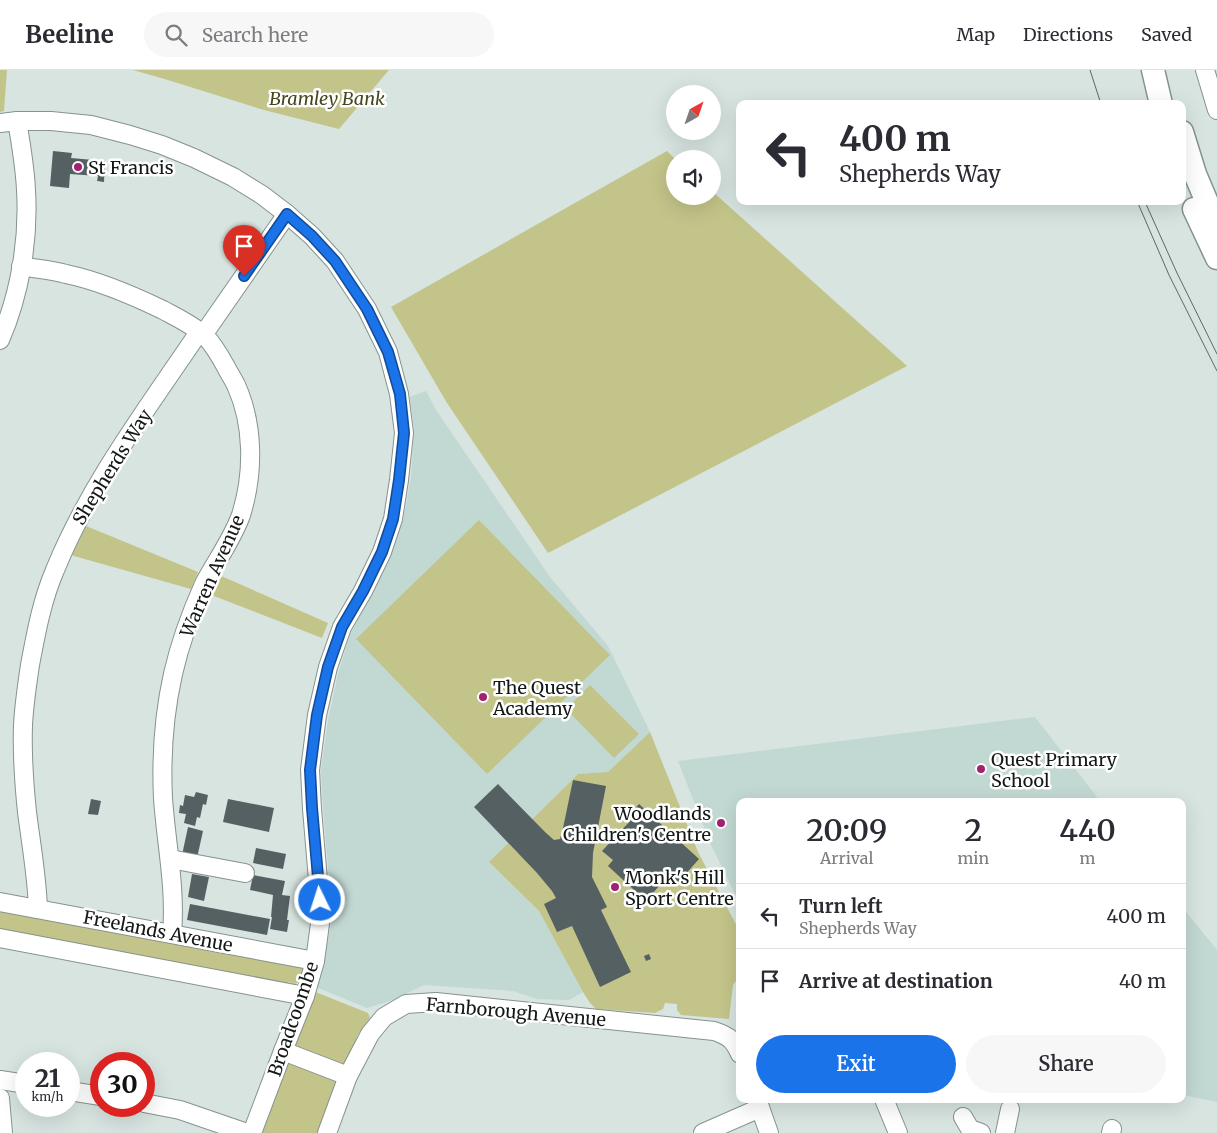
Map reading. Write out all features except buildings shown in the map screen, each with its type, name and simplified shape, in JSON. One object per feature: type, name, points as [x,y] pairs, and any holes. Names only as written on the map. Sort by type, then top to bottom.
[{"type":"main road","points":[[1153,70],[1160,100]]},
{"type":"main road","points":[[1168,70],[1175,100]]},
{"type":"main road","points":[[1186,145],[1195,174],[1217,226]]},
{"type":"main road","points":[[1186,191],[1201,227],[1217,258]]},
{"type":"street","points":[[1205,70],[1217,110]]},
{"type":"street","name":"Broadcoombe","points":[[9,122],[51,121],[91,125],[130,135],[194,158],[262,194],[312,236],[335,261],[367,309],[388,352],[400,394],[404,433],[393,519],[382,552],[363,591],[342,627],[328,667],[317,715],[310,770],[321,916],[315,961],[305,996],[252,1133]]},
{"type":"street","points":[[0,340],[16,297],[26,217],[24,164],[9,122]]},
{"type":"street","name":"Shepherds Way","points":[[38,909],[38,887],[26,800],[23,724],[26,689],[34,646],[42,610],[54,572],[90,497],[124,444],[287,214]]},
{"type":"street","name":"Warren Avenue","points":[[21,266],[66,274],[106,286],[139,298],[177,317],[201,333],[212,344],[236,385],[245,409],[251,464],[241,515],[204,585],[182,639],[166,713],[162,780],[174,917],[172,934]]},
{"type":"street","points":[[170,859],[245,873]]},
{"type":"street","name":"Freelands Avenue","points":[[0,902],[315,961]]},
{"type":"street","name":"Freelands Avenue","points":[[0,938],[305,996]]},
{"type":"street","name":"Farnborough Avenue","points":[[328,1133],[348,1076],[370,1034],[384,1017],[406,1004],[436,1002],[714,1031],[727,1036],[736,1046]]},
{"type":"street","points":[[283,1051],[348,1076]]},
{"type":"street","points":[[0,1080],[15,1082]]},
{"type":"street","points":[[0,1098],[3,1133]]},
{"type":"street","points":[[704,1133],[758,1103],[769,1133]]},
{"type":"street","points":[[886,1103],[898,1133]]},
{"type":"street","points":[[155,1106],[180,1110],[247,1133]]},
{"type":"street","points":[[995,1133],[1005,1133],[1010,1109]]},
{"type":"street","points":[[963,1117],[970,1128],[981,1133]]},
{"type":"shaded area","name":"The Quest Academy","points":[[426,391],[436,410],[550,577],[608,646],[650,732],[608,772],[578,774],[489,862],[539,911],[583,992],[569,1000],[537,999],[513,991],[424,985],[393,1000],[367,1008],[316,987],[334,913],[328,868],[321,770],[328,720],[338,674],[350,634],[392,554],[403,520],[411,478],[414,430],[410,397]]},
{"type":"shaded area","points":[[1035,717],[1098,798],[736,798],[736,896],[711,845],[678,761]]},
{"type":"shaded area","points":[[1186,912],[1217,950],[1217,1102],[1186,1096]]},
{"type":"green space","points":[[0,70],[7,70],[4,111],[0,112]]},
{"type":"green space","name":"Bramley Bank","points":[[133,70],[389,70],[339,129],[264,110]]},
{"type":"green space","points":[[666,152],[666,205],[721,205],[721,199],[907,366],[548,553],[447,403],[391,307]]},
{"type":"green space","points":[[479,520],[610,655],[487,774],[356,639]]},
{"type":"green space","points":[[86,526],[198,572],[191,589],[72,555]]},
{"type":"green space","points":[[219,575],[328,623],[322,638],[214,596],[210,593]]},
{"type":"green space","points":[[590,685],[639,734],[614,758],[566,709]]},
{"type":"green space","name":"Monk's Hill Sport Centre","points":[[650,732],[698,852],[736,924],[736,981],[733,985],[729,1019],[681,1015],[677,1010],[677,1004],[665,1003],[663,1009],[655,1013],[596,1009],[583,992],[539,911],[489,862],[578,774],[608,772]]},
{"type":"green space","points":[[0,907],[298,962],[306,971],[302,981],[294,984],[289,982],[284,985],[0,930]]},
{"type":"green space","points":[[313,991],[368,1013],[370,1018],[358,1034],[319,1133],[260,1133],[292,1055]]},
{"type":"tram line","points":[[1090,70],[1100,100]]},
{"type":"tram line","points":[[1139,205],[1169,275],[1217,371]]},
{"type":"tram line","points":[[1146,205],[1217,354]]},
{"type":"place","name":"St Francis","points":[[78,167]]},
{"type":"place","name":"The Quest Academy","points":[[483,697]]},
{"type":"place","name":"Quest Primary School","points":[[981,769]]},
{"type":"place","name":"Woodlands Children's Centre","points":[[721,823]]},
{"type":"place","name":"Monk's Hill Sport Centre","points":[[615,887]]},
{"type":"route","points":[[244,276],[287,214],[312,236],[335,261],[367,309],[388,352],[400,394],[404,433],[393,519],[382,552],[363,591],[342,627],[328,667],[317,715],[310,770],[320,900]]}]
